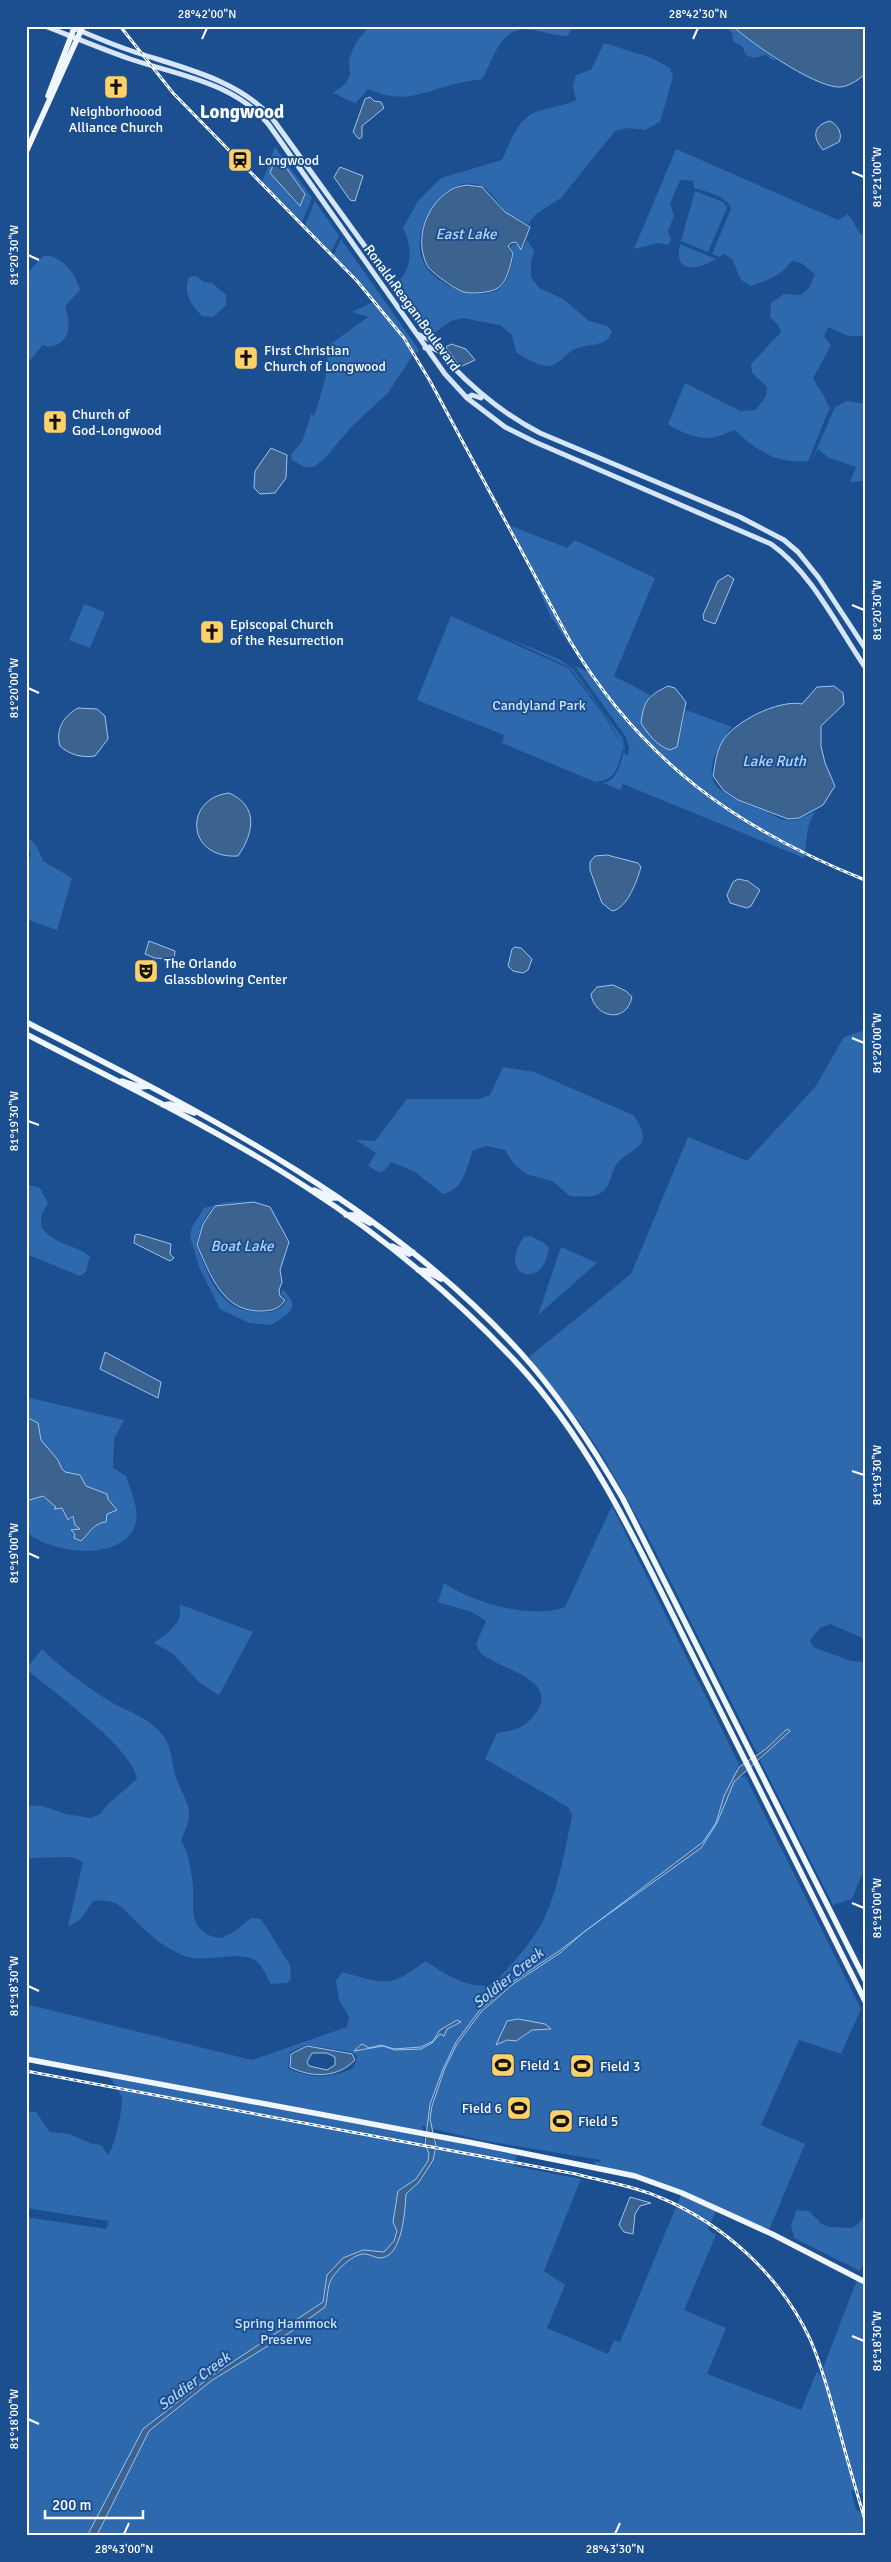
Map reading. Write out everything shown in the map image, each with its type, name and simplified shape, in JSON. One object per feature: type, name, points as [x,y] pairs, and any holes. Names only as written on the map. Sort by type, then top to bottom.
[{"type":"main road","name":"Ronald Reagan Boulevard","points":[[45,26],[130,58],[181,73],[235,96],[255,109],[274,132],[424,348],[467,398],[505,427],[771,544],[804,576],[865,667]]},
{"type":"main road","name":"Ronald Reagan Boulevard","points":[[76,28],[238,90],[263,108],[279,127],[433,341],[474,389],[510,418],[540,433],[776,534],[798,552],[838,606],[865,648]]},
{"type":"main road","points":[[26,152],[47,101],[50,87],[76,28]]},
{"type":"main road","points":[[47,101],[56,89],[78,38],[76,28]]},
{"type":"main road","points":[[274,132],[279,127]]},
{"type":"main road","points":[[414,332],[433,341]]},
{"type":"main road","points":[[424,348],[433,348],[443,354]]},
{"type":"main road","points":[[467,398],[477,396],[492,405]]},
{"type":"main road","points":[[828,611],[838,606]]},
{"type":"main road","points":[[26,1022],[206,1116],[266,1150],[339,1198],[413,1252],[452,1285],[520,1353],[596,1453],[638,1525],[865,1980]]},
{"type":"main road","points":[[26,1034],[247,1151],[308,1188],[379,1239],[418,1270],[470,1316],[517,1364],[572,1434],[630,1531],[865,2002]]},
{"type":"main road","points":[[108,1076],[141,1087],[149,1086]]},
{"type":"main road","points":[[162,1105],[170,1104],[206,1116]]},
{"type":"main road","points":[[308,1188],[332,1198],[339,1198]]},
{"type":"main road","points":[[346,1215],[355,1215],[381,1228]]},
{"type":"main road","points":[[379,1239],[407,1254],[413,1252]]},
{"type":"main road","points":[[418,1270],[427,1271],[452,1285]]},
{"type":"main road","points":[[572,1434],[586,1439]]},
{"type":"main road","points":[[582,1449],[590,1449],[596,1453]]},
{"type":"main road","points":[[727,1725],[734,1731],[742,1733]]},
{"type":"main road","points":[[740,1751],[742,1733]]},
{"type":"main road","points":[[26,2059],[585,2164],[647,2180],[772,2234],[865,2282]]},
{"type":"green space","points":[[369,26],[574,26],[567,36],[522,29],[513,32],[500,44],[482,79],[401,97],[380,94],[368,89],[354,105],[355,103],[333,93],[346,83],[350,75],[349,60],[355,44]]},
{"type":"green space","points":[[727,26],[730,26],[776,60],[772,60],[766,55],[754,58],[746,55],[742,46],[733,42],[732,33]]},
{"type":"green space","points":[[604,43],[652,58],[670,68],[673,77],[660,122],[645,130],[628,128],[615,131],[561,198],[536,214],[528,224],[505,211],[491,194],[481,186],[466,184],[451,189],[436,202],[426,219],[422,228],[420,248],[426,267],[440,280],[460,290],[482,294],[492,292],[503,285],[510,272],[514,253],[510,246],[516,244],[522,251],[527,240],[534,251],[531,262],[531,277],[539,288],[563,299],[589,321],[608,326],[612,332],[606,341],[575,349],[549,366],[536,363],[516,352],[512,335],[500,325],[463,318],[451,321],[432,335],[398,282],[406,270],[410,256],[403,228],[418,201],[441,178],[502,160],[516,131],[531,114],[576,100],[573,86],[576,75],[591,70]]},
{"type":"green space","points":[[275,147],[312,198],[302,222],[262,182]],"holes":[[[278,159],[305,194],[299,206],[270,173]]]},
{"type":"green space","points":[[676,149],[838,220],[848,214],[860,233],[865,236],[865,336],[848,336],[828,327],[824,336],[831,345],[813,378],[830,407],[808,461],[777,458],[759,450],[735,430],[713,438],[706,438],[679,431],[668,424],[685,383],[740,411],[756,410],[766,396],[767,387],[752,373],[751,364],[781,332],[778,325],[770,317],[771,303],[784,294],[801,295],[809,288],[815,274],[801,263],[792,261],[774,277],[751,286],[741,280],[732,259],[724,254],[719,257],[712,254],[731,209],[729,204],[721,197],[694,188],[693,181],[680,180],[670,204],[674,216],[668,231],[671,240],[669,245],[658,243],[634,249]]},
{"type":"green space","points":[[695,191],[723,202],[727,208],[708,252],[681,241]]},
{"type":"green space","points":[[315,201],[339,236],[331,252],[305,225]]},
{"type":"green space","points":[[341,239],[419,350],[417,353],[415,352],[387,394],[352,426],[326,457],[314,467],[304,467],[291,459],[292,453],[302,442],[311,414],[314,416],[316,411],[326,376],[328,346],[368,317],[352,312],[373,302],[360,282],[334,255]]},
{"type":"green space","points":[[680,244],[716,259],[702,266],[689,267],[684,265],[680,261]]},
{"type":"green space","points":[[48,255],[59,260],[68,268],[80,290],[65,306],[69,325],[64,339],[54,346],[43,345],[26,365],[26,275],[42,257]]},
{"type":"green space","points":[[196,276],[204,282],[212,283],[226,295],[226,305],[213,317],[202,316],[194,307],[187,294],[189,277]]},
{"type":"green space","points":[[847,401],[865,404],[865,481],[850,482],[856,467],[829,458],[818,449],[812,460],[835,407]]},
{"type":"green space","points":[[511,526],[567,548],[575,540],[655,578],[614,676],[650,695],[641,723],[663,748],[677,746],[686,710],[732,727],[720,744],[712,763],[714,783],[725,794],[782,819],[798,819],[815,811],[808,827],[804,858],[623,784],[620,790],[603,783],[615,774],[624,750],[625,755],[628,755],[629,747],[626,737],[575,666],[587,671],[551,617]]},
{"type":"green space","points":[[84,604],[105,612],[90,648],[69,640]]},
{"type":"green space","name":"Candyland Park","points":[[451,616],[568,668],[602,713],[624,747],[613,775],[595,782],[502,743],[504,735],[417,700]]},
{"type":"green space","points":[[505,637],[559,659],[573,669],[623,739],[624,746],[603,712],[569,667]]},
{"type":"green space","points":[[26,835],[37,847],[43,861],[72,878],[57,930],[26,919],[26,871],[31,853],[26,846]]},
{"type":"green space","points":[[865,1030],[865,1639],[830,1624],[820,1628],[810,1640],[813,1647],[851,1661],[863,1662],[865,1657],[865,1867],[852,1899],[833,1905],[760,1760],[762,1759],[759,1752],[757,1753],[646,1533],[605,1460],[584,1428],[529,1357],[631,1274],[688,1137],[747,1161],[816,1086],[844,1037]]},
{"type":"green space","points":[[503,1067],[534,1072],[633,1115],[643,1135],[642,1142],[620,1160],[602,1193],[591,1196],[570,1196],[552,1181],[526,1174],[514,1164],[505,1150],[486,1146],[473,1150],[460,1183],[456,1188],[443,1194],[415,1172],[392,1162],[381,1173],[368,1166],[376,1153],[356,1140],[375,1141],[407,1099],[478,1099],[490,1095]]},
{"type":"green space","points":[[26,1184],[40,1188],[48,1203],[41,1216],[41,1227],[46,1233],[58,1241],[90,1256],[86,1272],[80,1276],[29,1255],[26,1249]]},
{"type":"green space","points":[[250,1201],[217,1205],[227,1202]]},
{"type":"green space","points":[[214,1205],[202,1223],[196,1245],[212,1282],[219,1293],[228,1301],[238,1308],[250,1311],[269,1312],[280,1308],[287,1300],[282,1295],[282,1289],[291,1301],[291,1310],[271,1325],[249,1323],[220,1309],[199,1267],[190,1237],[192,1227],[204,1208]]},
{"type":"green space","points":[[531,1236],[549,1248],[545,1262],[539,1270],[531,1274],[524,1274],[518,1269],[515,1261],[517,1250],[524,1237]]},
{"type":"green space","points":[[561,1247],[597,1263],[538,1315]]},
{"type":"green space","points":[[26,1397],[124,1420],[114,1439],[113,1468],[126,1476],[137,1516],[130,1534],[119,1544],[104,1549],[87,1551],[69,1549],[37,1539],[26,1531],[26,1501],[40,1496],[52,1502],[56,1507],[55,1509],[62,1508],[70,1520],[74,1516],[74,1524],[79,1528],[76,1531],[72,1529],[78,1541],[94,1527],[105,1522],[107,1514],[117,1510],[108,1499],[108,1495],[86,1486],[77,1474],[65,1472],[62,1469],[41,1440],[38,1423],[26,1417]]},
{"type":"green space","points":[[612,1506],[739,1764],[736,1769],[741,1778],[745,1775],[861,2009],[841,2054],[799,2040],[761,2125],[805,2144],[769,2230],[682,2192],[596,2165],[594,2162],[600,2162],[601,2160],[480,2140],[421,2126],[425,2133],[102,2072],[98,2069],[26,2057],[26,2004],[252,2060],[347,2027],[349,2017],[339,2000],[336,1981],[342,1972],[385,1982],[403,1976],[425,1961],[466,1983],[484,1986],[493,1984],[526,1947],[542,1923],[552,1899],[572,1815],[568,1807],[485,1759],[497,1733],[519,1727],[532,1718],[541,1701],[540,1691],[524,1676],[480,1652],[476,1644],[486,1621],[472,1612],[438,1602],[444,1583],[471,1597],[503,1607],[536,1612],[552,1611],[565,1607]],"holes":[[[306,2045],[347,2051],[356,2055],[357,2060],[352,2069],[344,2072],[328,2076],[312,2076],[288,2068],[290,2052]]]},
{"type":"green space","points":[[179,1604],[253,1632],[219,1695],[199,1682],[173,1654],[154,1643],[174,1627],[179,1617]]},
{"type":"green space","points":[[42,1649],[81,1682],[113,1703],[149,1722],[165,1738],[170,1749],[177,1780],[189,1810],[188,1822],[181,1840],[186,1851],[193,1885],[195,1921],[204,1932],[220,1938],[232,1933],[251,1918],[261,1919],[290,1965],[291,1979],[287,1983],[271,1984],[261,1966],[249,1958],[231,1956],[191,1958],[182,1955],[160,1942],[125,1910],[109,1901],[93,1901],[81,1919],[68,1927],[83,1862],[71,1857],[26,1858],[26,1805],[43,1806],[65,1814],[91,1818],[100,1814],[108,1804],[137,1779],[132,1766],[107,1736],[72,1705],[26,1669]]},
{"type":"green space","name":"Spring Hammock Preserve","points":[[108,2076],[424,2136],[423,2144],[426,2149],[436,2151],[436,2138],[517,2154],[514,2166],[581,2179],[544,2271],[565,2285],[547,2328],[608,2354],[614,2340],[620,2342],[681,2195],[716,2211],[708,2230],[716,2235],[684,2310],[726,2328],[707,2374],[801,2410],[817,2371],[820,2376],[857,2280],[865,2283],[865,2495],[851,2490],[856,2510],[865,2514],[865,2536],[26,2536],[26,2217],[106,2229],[109,2221],[26,2208],[26,2116],[31,2111],[36,2112],[50,2132],[70,2134],[92,2144],[101,2145],[108,2155],[118,2129],[122,2100],[117,2087]]},
{"type":"green space","points":[[797,2210],[809,2211],[822,2224],[829,2227],[852,2228],[865,2215],[865,2260],[860,2271],[794,2238],[791,2224]]},
{"type":"water","points":[[732,26],[865,26],[865,74],[848,85],[837,87],[812,79],[753,43]]},
{"type":"water","points":[[370,97],[374,101],[381,102],[384,108],[362,126],[362,137],[359,139],[353,132],[365,99]]},
{"type":"water","points":[[830,121],[839,130],[840,139],[839,142],[823,150],[817,141],[816,132],[820,125]]},
{"type":"water","points":[[276,158],[285,166],[305,194],[300,206],[270,173]]},
{"type":"water","points":[[340,167],[363,176],[355,201],[350,200],[334,177]]},
{"type":"water","name":"East Lake","points":[[467,185],[482,187],[505,212],[530,227],[521,250],[516,242],[508,246],[513,253],[504,282],[495,290],[486,292],[467,293],[460,291],[429,268],[423,255],[422,234],[424,224],[434,205],[451,190]]},
{"type":"water","points":[[451,344],[466,349],[475,360],[460,367],[446,347]]},
{"type":"water","points":[[271,448],[287,455],[286,478],[275,493],[260,494],[254,488],[255,471]]},
{"type":"water","points":[[728,575],[734,579],[715,624],[704,620],[703,615],[718,581]]},
{"type":"water","points":[[668,686],[675,688],[686,702],[677,747],[670,750],[657,743],[641,723],[648,700],[651,696]]},
{"type":"water","name":"Lake Ruth","points":[[834,686],[843,693],[844,704],[821,726],[821,746],[825,763],[835,786],[823,805],[799,818],[788,819],[738,800],[724,791],[713,776],[718,750],[728,734],[746,720],[769,709],[792,703],[802,704],[817,687]]},
{"type":"water","points":[[78,708],[97,709],[105,716],[108,739],[95,756],[85,757],[76,755],[60,746],[59,734],[62,724]]},
{"type":"water","points":[[229,793],[239,798],[245,805],[251,821],[248,838],[238,856],[221,854],[208,848],[200,839],[197,828],[198,816],[204,805],[214,797]]},
{"type":"water","points":[[607,855],[638,863],[641,867],[627,900],[612,911],[602,903],[590,870],[590,862],[595,856]]},
{"type":"water","points":[[738,879],[748,881],[760,890],[751,906],[747,908],[730,903],[727,895],[733,882]]},
{"type":"water","points":[[149,941],[175,951],[174,959],[155,958],[145,954]]},
{"type":"water","points":[[515,947],[521,948],[532,959],[528,970],[523,973],[513,971],[508,966],[512,949]]},
{"type":"water","points":[[613,985],[626,991],[632,997],[629,1006],[623,1012],[610,1015],[598,1008],[593,1002],[591,994],[597,987]]},
{"type":"water","name":"Boat Lake","points":[[254,1202],[270,1207],[289,1242],[280,1270],[282,1282],[279,1290],[280,1296],[285,1300],[276,1308],[263,1311],[249,1310],[238,1306],[228,1299],[213,1280],[197,1245],[203,1224],[215,1206]]},
{"type":"water","points":[[138,1234],[171,1244],[170,1254],[174,1258],[170,1261],[134,1243],[135,1235]]},
{"type":"water","points":[[105,1352],[161,1382],[158,1398],[100,1369]]},
{"type":"water","points":[[26,1417],[38,1423],[41,1440],[58,1460],[62,1469],[65,1472],[80,1475],[86,1486],[107,1494],[108,1499],[117,1510],[107,1514],[106,1522],[94,1527],[81,1541],[74,1538],[75,1534],[71,1530],[80,1529],[75,1525],[73,1516],[68,1520],[62,1508],[54,1509],[56,1507],[43,1496],[26,1501]]},
{"type":"water","points":[[787,1729],[790,1731],[734,1782],[717,1823],[701,1848],[593,1925],[703,1842],[716,1823],[724,1796],[739,1767],[766,1749]]},
{"type":"water","points":[[582,1933],[560,1953],[513,1984],[481,2012],[457,2044],[445,2068],[432,2106],[430,2119],[436,2146],[433,2160],[419,2182],[406,2194],[401,2231],[394,2249],[388,2255],[381,2258],[362,2254],[349,2260],[330,2281],[325,2307],[292,2331],[211,2381],[149,2431],[97,2535],[87,2536],[143,2429],[210,2377],[323,2302],[327,2275],[343,2258],[363,2250],[384,2252],[394,2241],[397,2231],[393,2222],[398,2191],[416,2179],[428,2161],[429,2154],[425,2144],[430,2104],[443,2069],[456,2042],[479,2011],[511,1983]]},
{"type":"water","points":[[518,2019],[545,2024],[551,2029],[532,2030],[516,2041],[507,2040],[496,2045],[507,2021]]},
{"type":"water","points":[[457,2020],[461,2022],[447,2029],[444,2036],[440,2034],[432,2043],[421,2049],[395,2050],[383,2046],[354,2051],[362,2044],[369,2048],[381,2045],[394,2049],[421,2047],[433,2041],[440,2030]]},
{"type":"water","points":[[307,2046],[352,2054],[355,2060],[341,2070],[332,2073],[315,2074],[298,2071],[290,2067],[291,2054]],"holes":[[[312,2053],[327,2053],[335,2057],[335,2065],[327,2070],[309,2066],[307,2062]]]},
{"type":"water","points":[[630,2197],[651,2203],[640,2206],[635,2214],[633,2234],[624,2232],[619,2225]]},
{"type":"railway","points":[[120,26],[173,93],[357,281],[404,338],[430,381],[570,641],[598,684],[629,722],[661,756],[696,786],[734,813],[775,838],[818,860],[865,880]]},
{"type":"railway","points":[[26,2071],[576,2174],[639,2189],[683,2208],[706,2222],[748,2254],[783,2294],[798,2316],[810,2339],[822,2370],[865,2520]]},
{"type":"place","name":"Neighborhoood Alliance Church","points":[[116,87]]},
{"type":"place","name":"Longwood","points":[[240,160]]},
{"type":"place","name":"First Christian Church of Longwood","points":[[246,358]]},
{"type":"place","name":"Church of God-Longwood","points":[[55,422]]},
{"type":"place","name":"Episcopal Church of the Resurrection","points":[[212,632]]},
{"type":"place","name":"The Orlando Glassblowing Center","points":[[146,971]]},
{"type":"place","name":"Field 1","points":[[503,2065]]},
{"type":"place","name":"Field 3","points":[[582,2066]]},
{"type":"place","name":"Field 6","points":[[519,2108]]},
{"type":"place","name":"Field 5","points":[[561,2121]]},
{"type":"district","name":"Longwood","points":[[242,112]]},
{"type":"water label","name":"Soldier Creek","points":[[508,1978]]},
{"type":"water label","name":"Soldier Creek","points":[[194,2381]]}]
